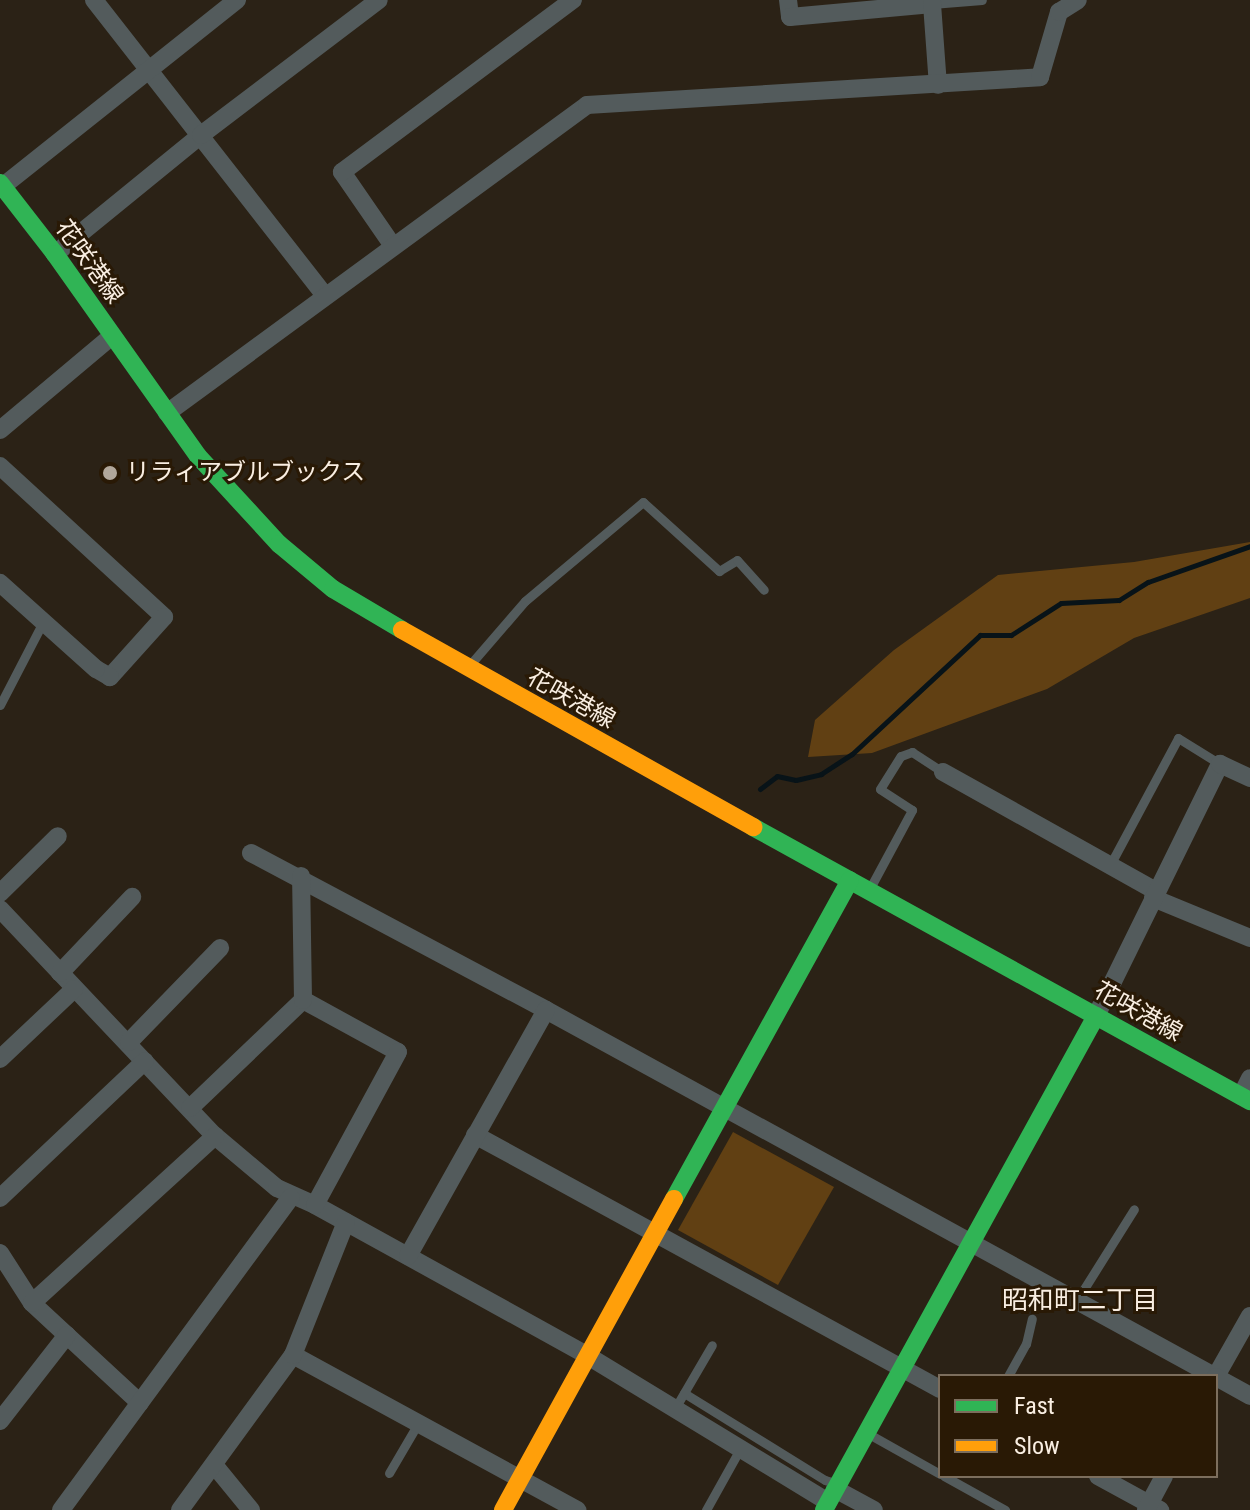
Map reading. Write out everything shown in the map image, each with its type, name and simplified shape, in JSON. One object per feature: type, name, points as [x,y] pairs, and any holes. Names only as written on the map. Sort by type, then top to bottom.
[{"type":"main road","name":"花咲港線","points":[[1,185],[55,254],[167,413],[231,495],[279,544],[333,589],[467,669],[1245,1098]]},
{"type":"main road","points":[[503,1510],[850,880]]},
{"type":"main road","points":[[832,1496],[1096,1016]]},
{"type":"street","points":[[94,0],[325,296]]},
{"type":"street","points":[[55,254],[201,135],[379,0]]},
{"type":"street","points":[[393,246],[342,172],[548,7],[573,0]]},
{"type":"street","points":[[788,0],[790,17],[932,4],[938,85]]},
{"type":"street","points":[[167,413],[587,105],[1040,77],[1059,12],[1078,0]]},
{"type":"street","points":[[1,185],[150,70],[233,1]]},
{"type":"street","points":[[0,430],[112,336]]},
{"type":"street","points":[[0,466],[164,617],[110,677],[96,669],[0,583]]},
{"type":"street","points":[[1096,1016],[1220,764],[1250,778]]},
{"type":"street","points":[[943,772],[1110,865],[1155,894],[1250,938]]},
{"type":"street","points":[[0,893],[58,836]]},
{"type":"street","points":[[251,853],[301,876],[1211,1374]]},
{"type":"street","points":[[190,1108],[303,1000],[301,876]]},
{"type":"street","points":[[60,973],[132,897]]},
{"type":"street","points":[[2,916],[129,1042],[215,1136],[291,1197],[315,1205],[588,1356],[679,1402],[740,1449],[832,1496],[874,1510]]},
{"type":"street","points":[[129,1042],[220,948]]},
{"type":"street","points":[[0,1059],[74,989]]},
{"type":"street","points":[[303,1000],[398,1052],[315,1205]]},
{"type":"street","points":[[408,1256],[546,1010]]},
{"type":"street","points":[[0,1198],[145,1061]]},
{"type":"street","points":[[1245,1098],[1250,1078]]},
{"type":"street","points":[[475,1135],[938,1388]]},
{"type":"street","points":[[32,1303],[215,1136]]},
{"type":"street","points":[[61,1510],[291,1197]]},
{"type":"street","points":[[180,1510],[293,1355],[346,1222]]},
{"type":"street","points":[[0,1253],[32,1303],[140,1403]]},
{"type":"street","points":[[1216,1374],[1250,1316]]},
{"type":"street","points":[[0,1421],[67,1335]]},
{"type":"street","points":[[293,1355],[577,1510]]},
{"type":"street","points":[[1218,1378],[1250,1396]]},
{"type":"street","points":[[215,1466],[251,1510]]},
{"type":"street","points":[[1101,1478],[1152,1508],[1163,1478]]},
{"type":"lane","points":[[932,4],[982,0]]},
{"type":"lane","points":[[467,669],[525,601],[643,502],[719,571],[737,560],[764,590]]},
{"type":"lane","points":[[0,705],[43,622]]},
{"type":"lane","points":[[1110,865],[1178,738],[1220,764]]},
{"type":"lane","points":[[869,890],[912,810],[880,789],[901,756],[912,752],[943,772]]},
{"type":"lane","points":[[1077,1300],[1134,1209]]},
{"type":"lane","points":[[1009,1374],[1026,1344],[1032,1319]]},
{"type":"lane","points":[[712,1345],[679,1402],[825,1480],[832,1496]]},
{"type":"lane","points":[[389,1473],[417,1425]]},
{"type":"lane","points":[[867,1433],[938,1473]]},
{"type":"lane","points":[[706,1510],[740,1449]]},
{"type":"lane","points":[[947,1478],[1005,1510]]},
{"type":"shaded area","points":[[1250,542],[1250,598],[1134,638],[1047,689],[872,753],[808,757],[815,720],[894,650],[998,575],[1134,562]]},
{"type":"shaded area","points":[[733,1132],[834,1187],[778,1285],[678,1230]]},
{"type":"waterway","points":[[760,789],[777,776],[796,780],[821,774],[852,754],[980,635],[1011,635],[1061,603],[1119,600],[1148,582],[1250,546]]},
{"type":"traffic: fast","points":[[0,183],[55,254],[198,456],[279,544],[333,589],[402,630]]},
{"type":"traffic: fast","points":[[753,827],[1250,1101]]},
{"type":"traffic: fast","points":[[674,1199],[850,880]]},
{"type":"traffic: fast","points":[[824,1510],[1096,1016]]},
{"type":"traffic: slow","points":[[402,630],[753,827]]},
{"type":"traffic: slow","points":[[503,1510],[674,1199]]},
{"type":"place","name":"リラィアブルブックス","points":[[110,473]]},
{"type":"district","name":"昭和町二丁目","points":[[1080,1301]]}]
